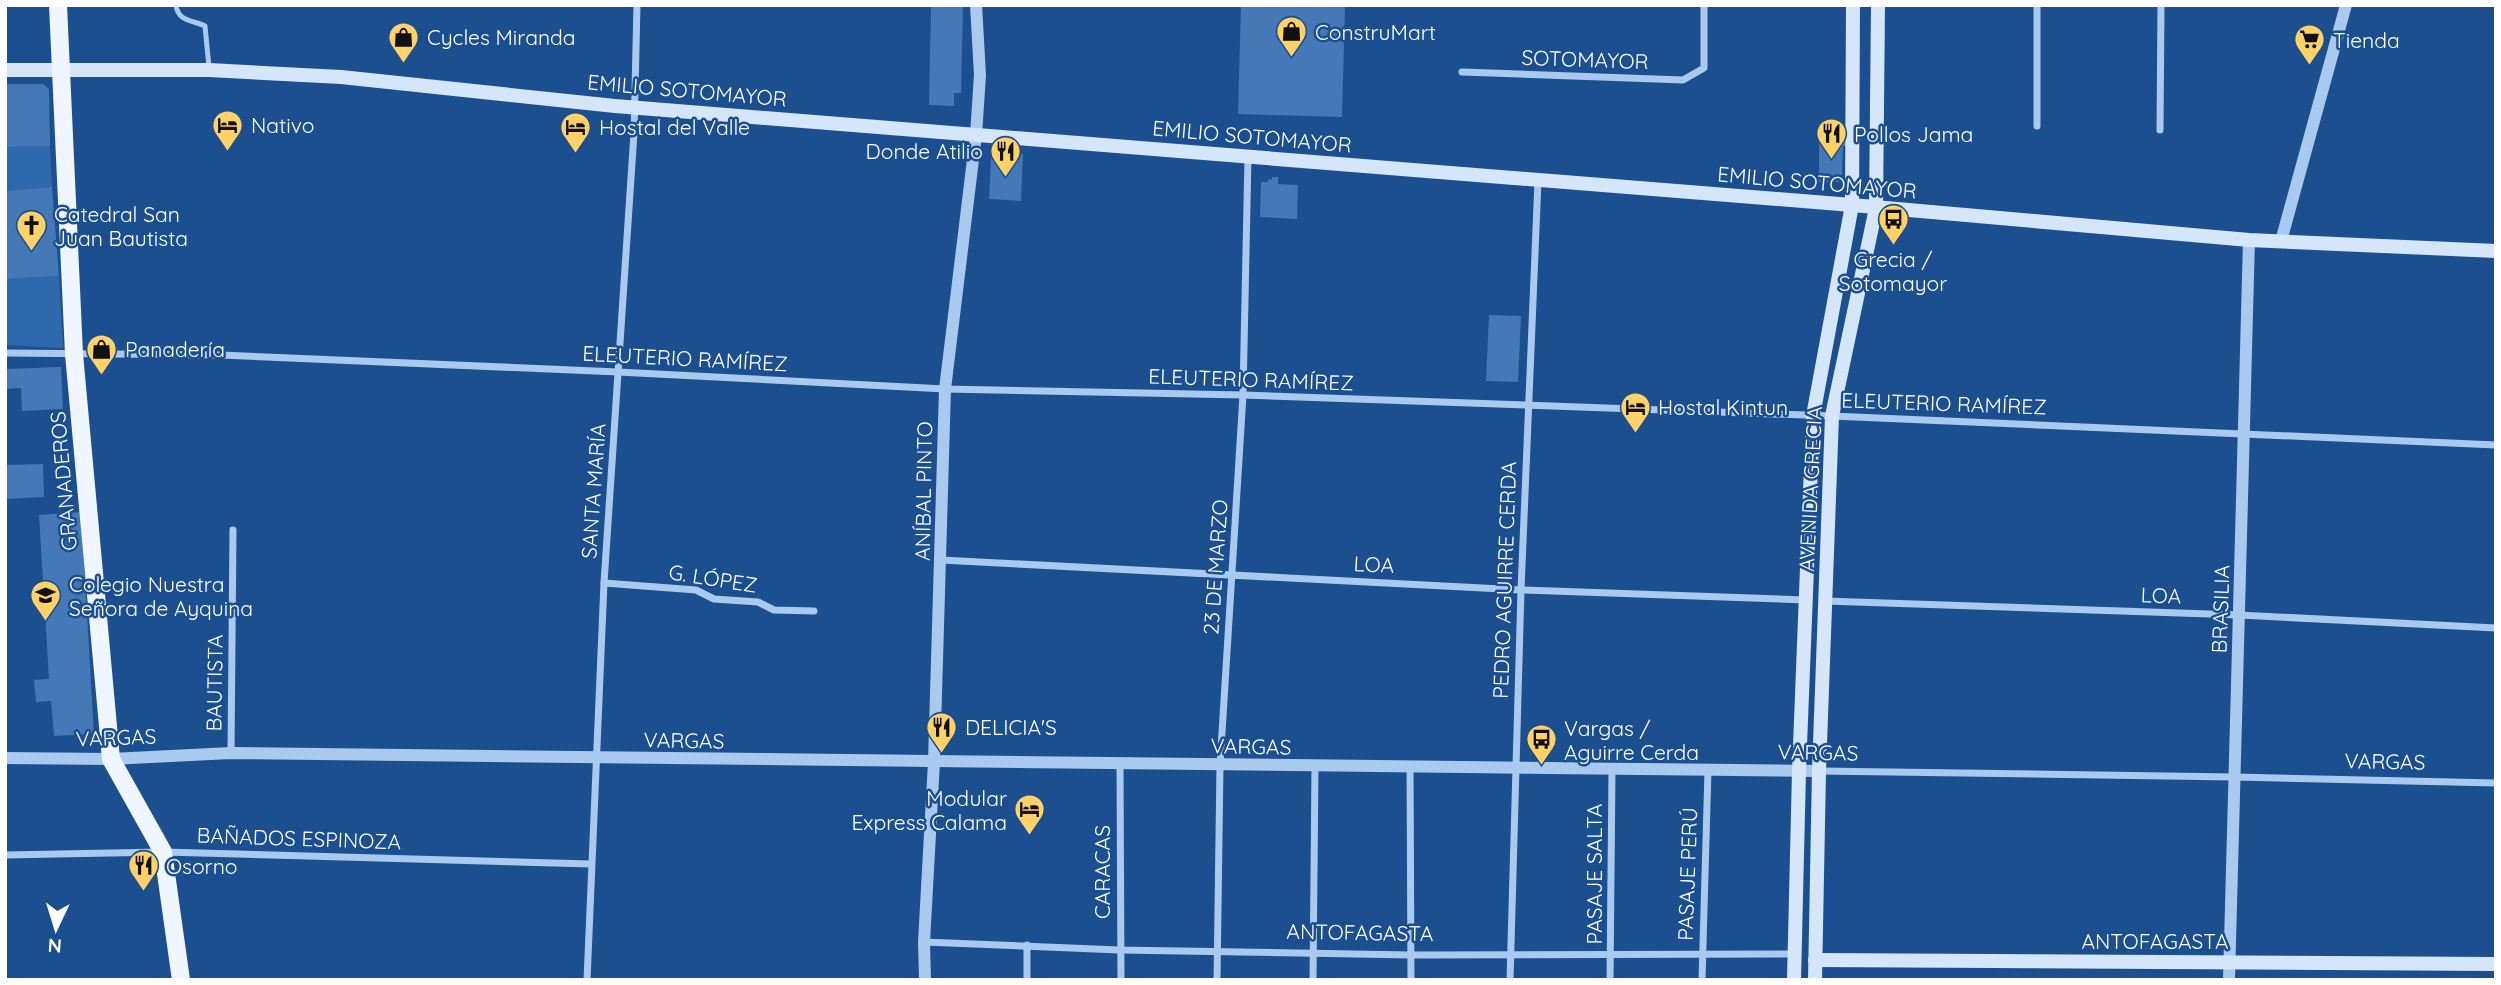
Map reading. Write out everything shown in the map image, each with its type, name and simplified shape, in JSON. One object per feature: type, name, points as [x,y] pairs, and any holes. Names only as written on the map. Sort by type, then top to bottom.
[{"type":"main road","name":"GRANADEROS","points":[[58,5],[74,354],[111,758],[163,852],[181,980]]},
{"type":"main road","name":"AVENIDA GRECIA","points":[[1794,980],[1813,416],[1852,205],[1853,5]]},
{"type":"main road","name":"AVENIDA GRECIA","points":[[1815,980],[1819,771],[1832,416],[1877,208],[1878,5]]},
{"type":"main road","name":"EMILIO SOTOMAYOR","points":[[5,70],[209,70],[341,77],[635,106],[2249,240],[2496,251]]},
{"type":"main road","name":"ANTOFAGASTA","points":[[1815,960],[2496,964]]},
{"type":"street","name":"SANTA MARÍA","points":[[587,980],[604,583],[635,106],[637,5]]},
{"type":"street","name":"ANÍBAL PINTO","points":[[925,980],[924,942],[934,762],[945,389],[976,135],[980,75],[976,5]]},
{"type":"street","name":"SOTOMAYOR","points":[[1462,72],[1683,80],[1704,68],[1704,5]]},
{"type":"street","points":[[2037,126],[2038,5]]},
{"type":"street","points":[[2160,131],[2161,5]]},
{"type":"street","points":[[2281,242],[2346,5]]},
{"type":"street","name":"23 DE MARZO","points":[[1217,980],[1220,765],[1243,395],[1248,157]]},
{"type":"street","name":"PEDRO AGUIRRE CERDA","points":[[1510,980],[1521,590],[1538,181]]},
{"type":"street","name":"BRASILIA","points":[[2229,980],[2249,240]]},
{"type":"street","name":"ELEUTERIO RAMÍREZ","points":[[5,353],[221,355],[945,389],[1243,395],[1832,416],[2496,445]]},
{"type":"street","name":"BAUTISTA","points":[[231,753],[233,530]]},
{"type":"street","name":"LOA","points":[[941,560],[1521,590],[1805,600]]},
{"type":"street","name":"G. LÓPEZ","points":[[604,583],[696,590],[714,599],[758,602],[775,610],[814,611]]},
{"type":"street","name":"LOA","points":[[1825,601],[2239,615],[2496,628]]},
{"type":"street","name":"VARGAS","points":[[5,758],[111,758],[231,753],[1819,771],[2496,783]]},
{"type":"street","name":"CARACAS","points":[[1120,764],[1121,980]]},
{"type":"street","points":[[1313,980],[1315,766]]},
{"type":"street","points":[[1410,767],[1411,980]]},
{"type":"street","name":"PASAJE SALTA","points":[[1610,980],[1612,769]]},
{"type":"street","name":"PASAJE PERÚ","points":[[1702,980],[1708,770]]},
{"type":"street","name":"BAÑADOS ESPINOZA","points":[[5,855],[163,852],[591,864]]},
{"type":"street","name":"ANTOFAGASTA","points":[[924,942],[1119,950],[1411,955],[1795,954]]},
{"type":"street","points":[[1027,945],[1027,980]]},
{"type":"lane","points":[[176,5],[184,20],[205,26],[209,70]]},
{"type":"shaded area","points":[[50,146],[52,187],[5,191],[5,147]]},
{"type":"shaded area","points":[[59,276],[63,348],[5,345],[5,279]]},
{"type":"building","points":[[931,5],[963,5],[961,93],[954,93],[954,106],[929,105]]},
{"type":"building","name":"ConstruMart","points":[[1241,5],[1345,5],[1342,117],[1238,114]]},
{"type":"building","points":[[5,84],[43,84],[49,89],[50,146],[5,147]]},
{"type":"building","name":"Pollos Jama","points":[[1819,134],[1847,136],[1847,146],[1843,146],[1842,175],[1839,182],[1819,182]]},
{"type":"building","name":"Donde Atilio","points":[[997,153],[1023,154],[1021,201],[989,199],[991,158]]},
{"type":"building","points":[[1272,177],[1278,177],[1278,184],[1298,185],[1297,219],[1260,217],[1261,182],[1268,182]]},
{"type":"building","points":[[52,187],[59,276],[5,279],[5,191]]},
{"type":"building","points":[[1489,315],[1521,316],[1518,382],[1486,381]]},
{"type":"building","points":[[61,367],[63,409],[22,411],[21,388],[5,389],[5,369]]},
{"type":"building","points":[[43,464],[44,497],[5,499],[5,465]]},
{"type":"building","points":[[81,512],[94,734],[54,736],[51,701],[36,702],[34,680],[49,679],[39,515]]},
{"type":"place","name":"ConstruMart","points":[[1292,59]]},
{"type":"place","name":"Cycles Miranda","points":[[404,64]]},
{"type":"place","name":"Tienda","points":[[2310,67]]},
{"type":"place","name":"Nativo","points":[[228,152]]},
{"type":"place","name":"Hostal del Valle","points":[[576,154]]},
{"type":"place","name":"Pollos Jama","points":[[1831,161]]},
{"type":"place","name":"Donde Atilio","points":[[1006,178]]},
{"type":"place","name":"Grecia / Sotomayor","points":[[1893,246]]},
{"type":"place","name":"Catedral San Juan Bautista","points":[[31,253]]},
{"type":"place","name":"Panadería","points":[[102,376]]},
{"type":"place","name":"Hostal Kintun","points":[[1635,434]]},
{"type":"place","name":"Colegio Nuestra Señora de Ayquina","points":[[46,623]]},
{"type":"place","name":"DELICIA'S","points":[[942,754]]},
{"type":"place","name":"Vargas / Aguirre Cerda","points":[[1541,767]]},
{"type":"place","name":"Modular Express Calama","points":[[1030,837]]},
{"type":"place","name":"Osorno","points":[[143,893]]}]
